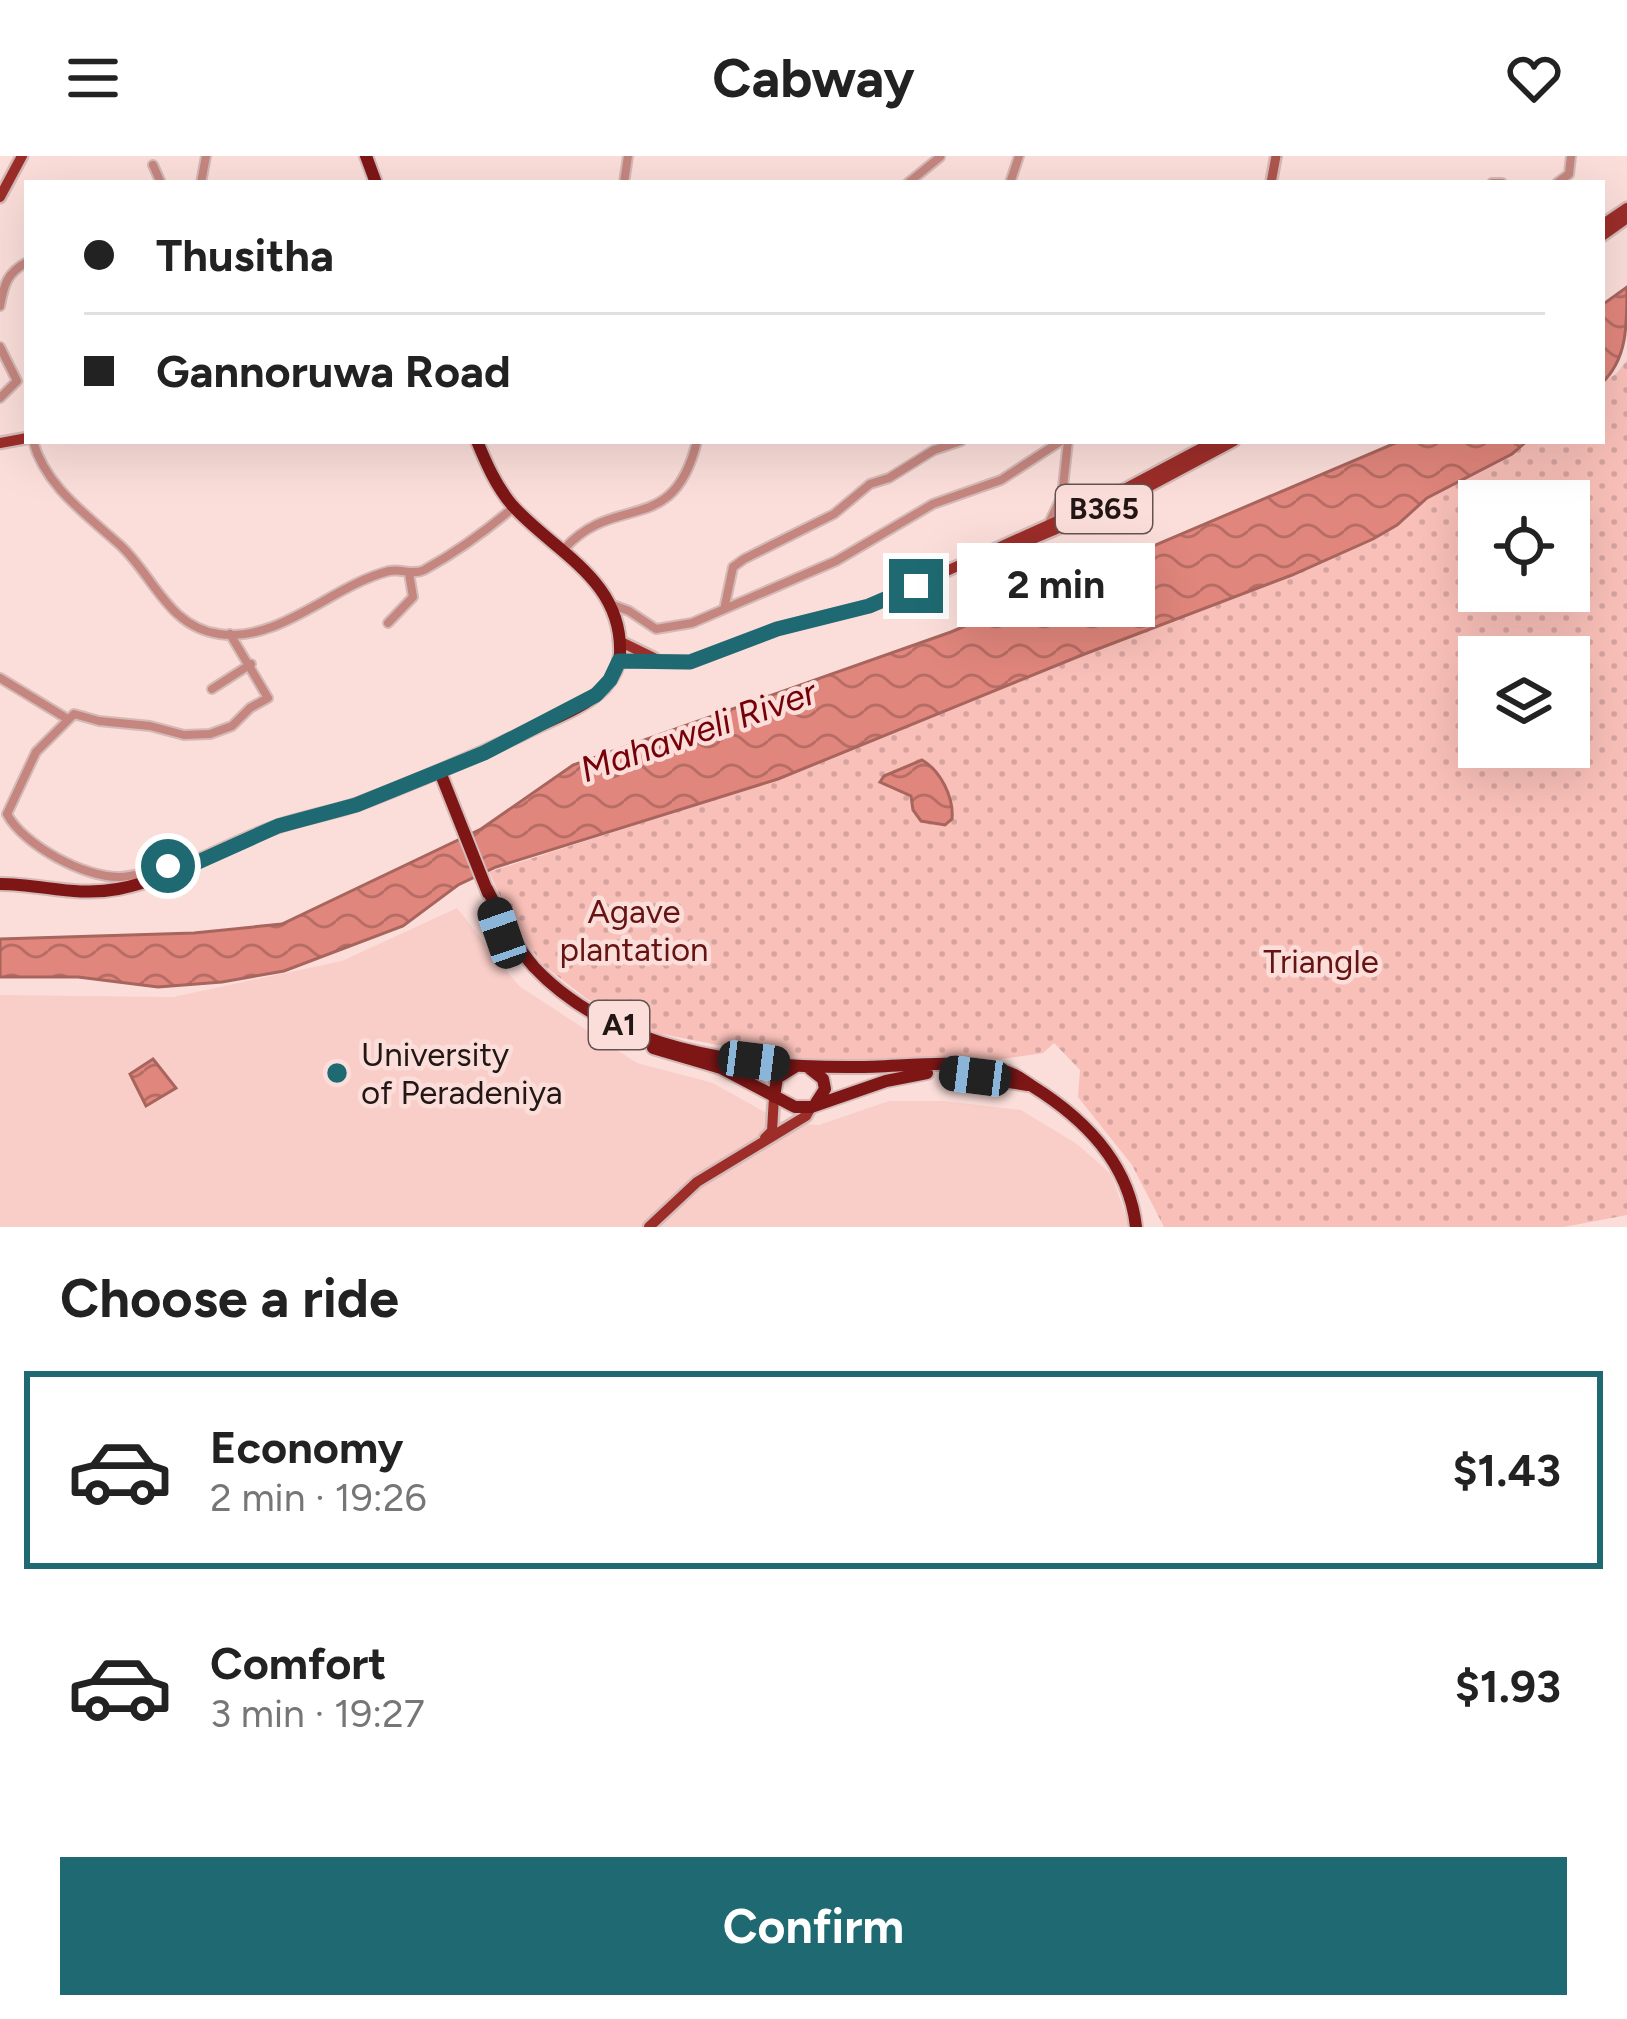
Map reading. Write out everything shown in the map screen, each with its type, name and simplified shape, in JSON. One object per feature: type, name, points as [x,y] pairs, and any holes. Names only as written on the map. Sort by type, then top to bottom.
[{"type":"highway","points":[[0,884],[68,894],[146,882],[278,826],[356,805],[440,772],[589,700],[607,685],[619,661],[619,641],[608,604],[592,576],[514,507],[478,444]]},
{"type":"highway","name":"A1","points":[[440,772],[502,933],[528,971],[559,998],[614,1032],[721,1068],[794,1107],[811,1107],[912,1074],[949,1072],[1030,1085]]},
{"type":"highway","name":"A1","points":[[487,889],[507,929],[535,967],[562,991],[635,1034],[673,1046],[803,1067],[982,1067],[1019,1075],[1069,1111],[1107,1153],[1130,1193],[1136,1227]]},
{"type":"highway","points":[[774,1097],[777,1078],[784,1071],[803,1067],[823,1079],[823,1096],[811,1107]]},
{"type":"main road","points":[[0,197],[22,156]]},
{"type":"main road","name":"B365","points":[[974,561],[1222,444]]},
{"type":"main road","name":"B365","points":[[619,661],[690,662],[777,629],[869,606],[1102,510],[1222,444]]},
{"type":"main road","points":[[619,641],[662,662]]},
{"type":"main road","points":[[759,1146],[772,1131],[774,1097]]},
{"type":"main road","points":[[649,1227],[697,1183],[806,1116],[811,1107]]},
{"type":"street","points":[[912,180],[940,157]]},
{"type":"street","points":[[153,165],[160,180]]},
{"type":"street","points":[[0,306],[5,282],[24,264]]},
{"type":"street","points":[[0,346],[16,381],[0,398]]},
{"type":"street","points":[[32,444],[46,473],[139,562],[161,601],[178,616],[215,634],[282,625],[366,579],[390,571],[420,573],[514,507]]},
{"type":"street","points":[[564,548],[596,523],[665,502],[682,484],[696,444]]},
{"type":"street","points":[[725,606],[733,567],[744,559],[834,514],[870,484],[953,444]]},
{"type":"street","points":[[608,604],[629,610],[656,629],[692,623],[836,561],[933,504],[1001,480],[1059,444]]},
{"type":"street","points":[[1048,524],[1062,496],[1064,444]]},
{"type":"street","points":[[388,623],[413,597],[409,572]]},
{"type":"street","points":[[187,867],[168,866],[113,878],[43,852],[9,819],[10,802],[27,778],[36,752],[66,718],[79,713],[184,736],[232,726],[268,698],[230,634]]},
{"type":"street","points":[[212,689],[251,664]]},
{"type":"street","points":[[0,678],[66,718]]},
{"type":"shaded area","name":"University of Peradeniya","points":[[457,908],[519,986],[637,1063],[713,1083],[784,1123],[819,1125],[889,1101],[944,1101],[1021,1110],[1077,1144],[1111,1174],[1130,1227],[0,1227],[0,995],[173,997],[342,961]]},
{"type":"green space","name":"Triangle","points":[[1627,360],[1627,1215],[1564,1227],[1164,1227],[1132,1165],[1078,1097],[1080,1070],[1054,1043],[1043,1053],[995,1060],[801,1061],[651,1032],[587,999],[543,965],[514,926],[489,872],[778,779],[1292,575],[1373,539],[1427,498],[1458,482],[1458,612],[1590,612],[1590,480],[1462,480],[1524,444],[1605,444],[1605,381]]},
{"type":"water","points":[[1627,287],[1621,353],[1605,380],[1605,303]]},
{"type":"water","name":"Mahaweli River","points":[[1393,444],[1524,444],[1427,498],[1373,539],[1292,575],[778,779],[496,867],[458,885],[403,926],[284,971],[158,987],[78,977],[0,977],[0,939],[194,933],[282,924],[481,829],[573,765],[951,632]]},
{"type":"water","points":[[922,760],[935,771],[948,794],[952,819],[945,825],[921,821],[911,796],[880,782]]},
{"type":"water","points":[[153,1059],[176,1088],[146,1106],[130,1074]]},
{"type":"place","name":"University of Peradeniya","points":[[337,1073]]},
{"type":"route","points":[[168,866],[187,867],[278,826],[356,805],[484,753],[596,695],[619,661],[690,662],[777,629],[869,606],[916,586]]},
{"type":"park label","name":"Agave plantation","points":[[634,930]]}]
